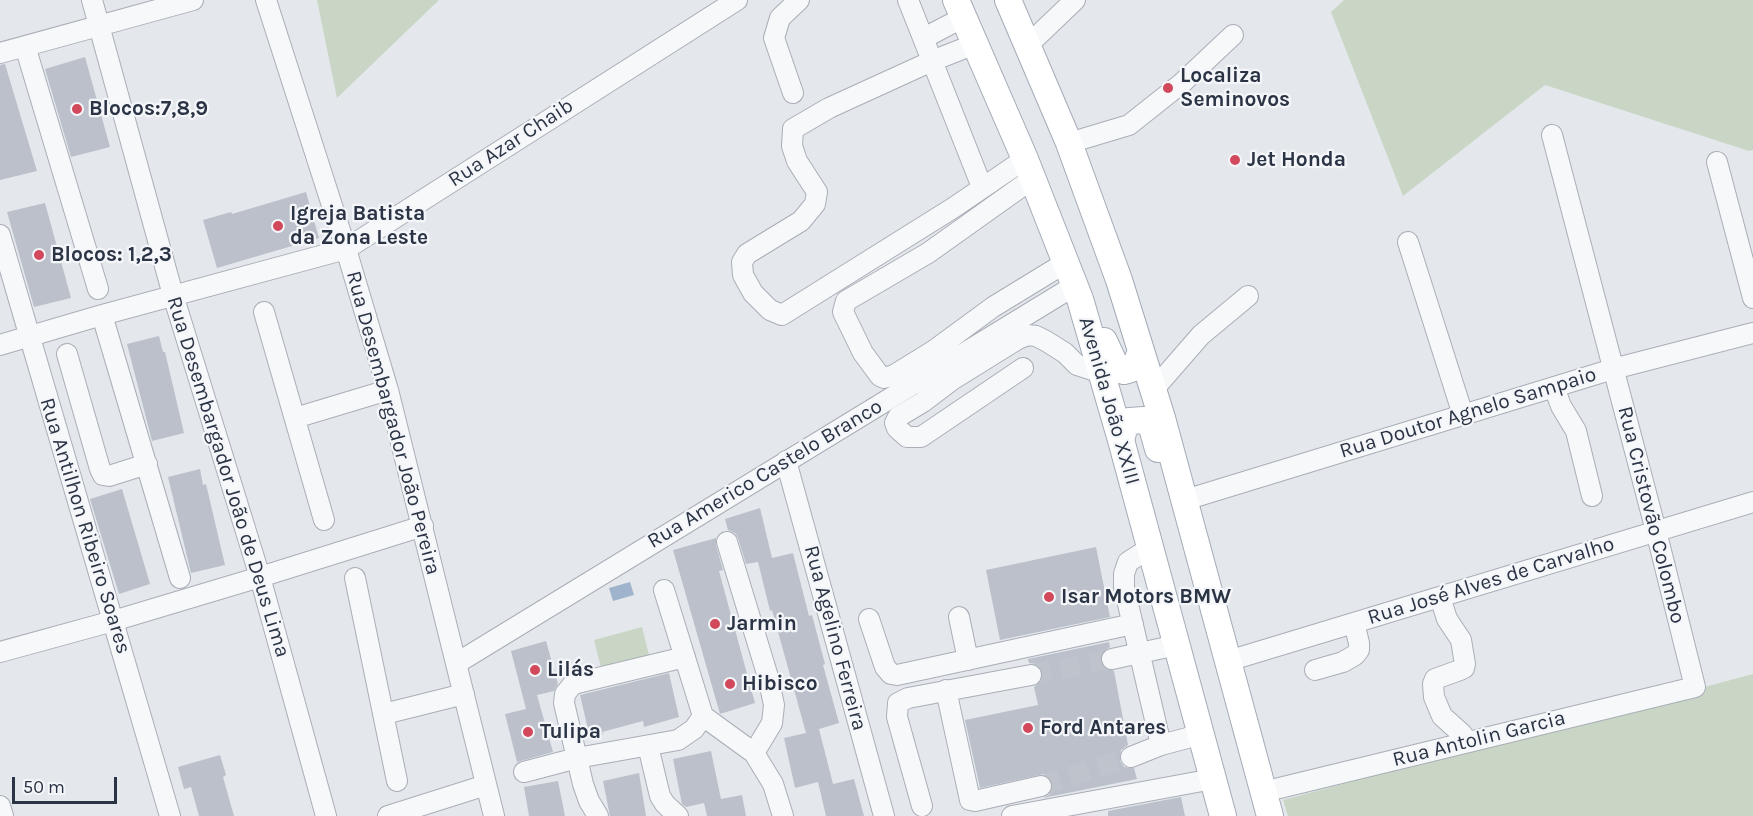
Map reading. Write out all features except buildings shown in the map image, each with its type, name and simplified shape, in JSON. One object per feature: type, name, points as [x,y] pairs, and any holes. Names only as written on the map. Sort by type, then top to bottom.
[{"type":"main road","name":"Avenida João XXIII","points":[[1008,0],[1068,143],[1119,280],[1154,389],[1267,804]]},
{"type":"main road","name":"Avenida João XXIII","points":[[960,8],[1073,282],[1121,440],[1223,816]]},
{"type":"main road","points":[[1073,282],[1117,369],[1124,371],[1131,369],[1136,364],[1141,351]]},
{"type":"main road","points":[[1121,440],[1129,421],[1144,420],[1151,424],[1168,475],[1185,500]]},
{"type":"street","name":"Rua Desembargador João de Deus Lima","points":[[92,0],[173,295],[260,577],[326,816]]},
{"type":"street","points":[[0,53],[193,0]]},
{"type":"street","name":"Rua Desembargador João Pereira","points":[[266,0],[346,249],[388,390],[494,816]]},
{"type":"street","name":"Rua Azar Chaib","points":[[0,345],[173,295],[346,249],[737,0]]},
{"type":"street","points":[[793,93],[774,38],[780,18],[799,0]]},
{"type":"street","points":[[908,0],[982,187]]},
{"type":"street","points":[[1028,45],[1075,0]]},
{"type":"street","points":[[924,38],[960,8]]},
{"type":"street","points":[[1068,143],[1129,125],[1182,83],[1233,35]]},
{"type":"street","points":[[975,44],[829,108],[793,129],[792,146],[797,161],[817,192],[815,204],[801,221],[747,254],[742,261],[743,275],[753,293],[770,310],[782,315],[982,187],[1028,169]]},
{"type":"street","points":[[25,46],[98,289]]},
{"type":"street","name":"Rua Cristovão Colombo","points":[[1552,135],[1695,687]]},
{"type":"street","points":[[1717,162],[1753,298]]},
{"type":"street","points":[[1028,169],[928,253],[846,301],[843,312],[862,353],[884,378],[894,375],[933,351],[993,307],[1073,282]]},
{"type":"street","name":"Rua Antilhon Ribeiro Soares","points":[[0,235],[170,816]]},
{"type":"street","points":[[1408,242],[1463,415]]},
{"type":"street","name":"Rua Americo Castelo Branco","points":[[457,663],[1073,282]]},
{"type":"street","points":[[1154,389],[1201,335],[1248,296]]},
{"type":"street","points":[[264,312],[324,520]]},
{"type":"street","points":[[102,315],[180,578]]},
{"type":"street","name":"Rua Doutor Agnelo Sampaio","points":[[1185,500],[1613,369],[1753,333]]},
{"type":"street","points":[[1023,368],[921,437],[907,437],[897,428],[895,423],[898,417],[989,356],[1028,335],[1046,341],[1077,364],[1102,373]]},
{"type":"street","points":[[67,354],[103,475],[109,476],[147,465]]},
{"type":"street","points":[[1554,387],[1568,420],[1576,431],[1592,496]]},
{"type":"street","points":[[295,418],[388,390]]},
{"type":"street","name":"Rua Agelino Ferreira","points":[[786,461],[884,816]]},
{"type":"street","name":"Rua José Alves de Carvalho","points":[[1228,661],[1753,502]]},
{"type":"street","points":[[0,651],[113,621],[423,526]]},
{"type":"street","points":[[727,542],[768,677],[774,705],[772,723],[754,753]]},
{"type":"street","points":[[1150,548],[1132,558],[1125,566],[1124,587],[1161,745]]},
{"type":"street","points":[[356,579],[397,781]]},
{"type":"street","points":[[664,590],[704,717],[754,753],[773,784],[783,816]]},
{"type":"street","points":[[1440,597],[1447,619],[1461,640],[1465,664],[1464,668],[1435,679],[1434,697],[1442,716],[1468,742]]},
{"type":"street","points":[[959,617],[968,660]]},
{"type":"street","points":[[869,619],[885,667],[891,674],[897,675],[1133,624]]},
{"type":"street","points":[[1315,670],[1343,662],[1355,655],[1359,650],[1359,643],[1354,623]]},
{"type":"street","points":[[1112,659],[1177,645]]},
{"type":"street","points":[[598,816],[589,801],[564,703],[568,688],[573,684],[685,657]]},
{"type":"street","points":[[922,806],[897,717],[898,703],[908,698],[946,690],[1031,675]]},
{"type":"street","name":"Rua Antolin Garcia","points":[[1267,804],[1468,742],[1695,687]]},
{"type":"street","points":[[946,690],[970,800],[975,801],[1041,786]]},
{"type":"street","points":[[384,714],[464,694]]},
{"type":"street","points":[[524,772],[577,758],[678,740],[686,736],[704,717]]},
{"type":"street","points":[[1131,757],[1161,745],[1202,734]]},
{"type":"street","points":[[648,746],[660,796],[678,816]]},
{"type":"street","points":[[1012,816],[1048,813],[1213,779]]},
{"type":"street","points":[[388,816],[486,785]]},
{"type":"street","points":[[0,806],[3,816]]},
{"type":"green space","points":[[317,0],[439,0],[337,98]]},
{"type":"green space","points":[[1344,0],[1753,0],[1753,150],[1749,151],[1545,85],[1403,196],[1331,12]]},
{"type":"green space","points":[[642,627],[649,655],[601,668],[594,640]]},
{"type":"green space","points":[[1753,674],[1753,816],[1288,816],[1283,800]]},
{"type":"water","points":[[630,582],[634,595],[613,601],[609,588]]},
{"type":"tunnel","points":[[1031,675],[1112,659]]},
{"type":"tunnel","points":[[1041,786],[1131,757]]},
{"type":"place","name":"Localiza Seminovos","points":[[1168,88]]},
{"type":"place","name":"Blocos:7,8,9","points":[[77,109]]},
{"type":"place","name":"Jet Honda","points":[[1235,160]]},
{"type":"place","name":"Igreja Batista da Zona Leste","points":[[278,226]]},
{"type":"place","name":"Blocos: 1,2,3","points":[[39,255]]},
{"type":"place","name":"Isar Motors BMW","points":[[1049,597]]},
{"type":"place","name":"Jarmin","points":[[715,624]]},
{"type":"place","name":"Lilás","points":[[535,670]]},
{"type":"place","name":"Hibisco","points":[[730,684]]},
{"type":"place","name":"Ford Antares","points":[[1028,728]]},
{"type":"place","name":"Tulipa","points":[[528,732]]}]
